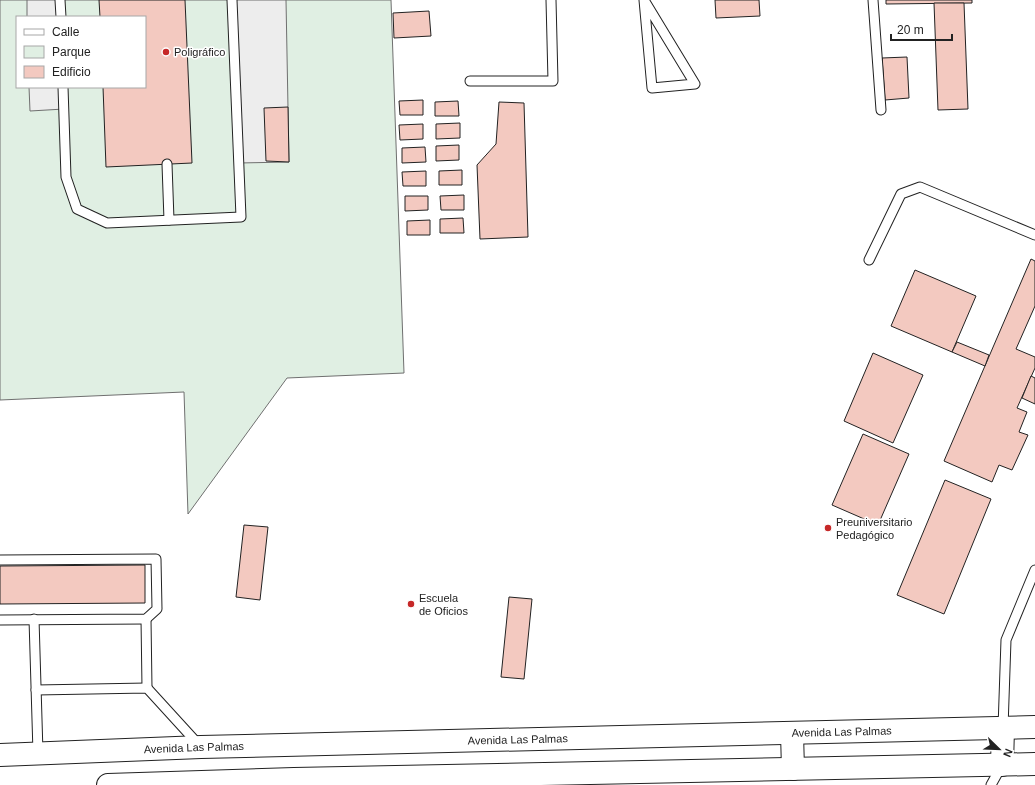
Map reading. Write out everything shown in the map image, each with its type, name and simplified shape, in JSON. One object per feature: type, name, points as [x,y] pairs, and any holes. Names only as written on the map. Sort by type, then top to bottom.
[{"type":"street","name":"Avenida Las Palmas","points":[[0,755],[201,747],[1035,727]]},
{"type":"street","points":[[1002,765],[1003,728]]},
{"type":"street","points":[[792,733],[793,769]]},
{"type":"street","points":[[293,745],[294,779]]},
{"type":"street","points":[[108,785],[294,779],[1035,764]]},
{"type":"lane","points":[[60,0],[61,16]]},
{"type":"lane","points":[[63,88],[66,177],[77,209],[107,223],[241,217],[232,0]]},
{"type":"lane","points":[[470,80],[553,81],[551,0]]},
{"type":"lane","points":[[644,0],[695,84],[652,88],[644,0]]},
{"type":"lane","points":[[874,0],[881,110]]},
{"type":"lane","points":[[167,164],[169,220]]},
{"type":"lane","points":[[869,260],[902,194],[920,187],[1035,235]]},
{"type":"lane","points":[[0,560],[156,559],[157,609],[146,618],[0,620]]},
{"type":"lane","points":[[1003,728],[1006,640],[1035,570]]},
{"type":"lane","points":[[146,618],[147,688],[201,747]]},
{"type":"lane","points":[[34,619],[38,753]]},
{"type":"lane","points":[[36,690],[147,688]]},
{"type":"lane","points":[[991,785],[1002,765]]},
{"type":"green space","points":[[0,0],[391,0],[404,373],[287,378],[188,514],[184,392],[0,400]]},
{"type":"shaded area","points":[[27,0],[60,0],[61,16],[27,16]]},
{"type":"shaded area","points":[[236,0],[286,0],[289,162],[239,163]]},
{"type":"shaded area","points":[[29,88],[63,88],[64,109],[30,111]]},
{"type":"building","name":"Poligráfico","points":[[99,0],[185,0],[192,163],[106,167],[103,88],[146,88],[146,16],[100,16]]},
{"type":"building","points":[[715,0],[759,0],[760,16],[716,18]]},
{"type":"building","points":[[886,0],[972,0],[972,3],[886,4]]},
{"type":"building","points":[[934,3],[964,3],[968,109],[938,110]]},
{"type":"building","points":[[429,11],[431,36],[394,38],[393,13]]},
{"type":"building","points":[[907,57],[909,98],[885,100],[882,58]]},
{"type":"building","points":[[423,100],[423,115],[400,115],[399,101]]},
{"type":"building","points":[[458,101],[459,116],[435,116],[435,102]]},
{"type":"building","points":[[499,102],[524,103],[528,237],[480,239],[477,165],[496,144]]},
{"type":"building","points":[[288,107],[289,162],[266,161],[264,108]]},
{"type":"building","points":[[460,123],[460,138],[436,139],[436,124]]},
{"type":"building","points":[[423,124],[423,139],[400,140],[399,125]]},
{"type":"building","points":[[459,145],[459,160],[436,161],[436,146]]},
{"type":"building","points":[[425,147],[426,162],[402,163],[402,148]]},
{"type":"building","points":[[462,170],[462,185],[439,185],[439,171]]},
{"type":"building","points":[[426,171],[426,186],[403,186],[402,172]]},
{"type":"building","points":[[464,195],[464,210],[441,210],[440,196]]},
{"type":"building","points":[[405,196],[428,196],[428,210],[405,211]]},
{"type":"building","points":[[463,218],[464,233],[440,233],[440,219]]},
{"type":"building","points":[[430,220],[430,235],[407,235],[407,221]]},
{"type":"building","points":[[1031,259],[1035,261],[1035,306],[1016,349],[1035,357],[1035,368],[1017,408],[1027,412],[1019,432],[1028,435],[1012,470],[999,465],[992,482],[944,461]]},
{"type":"building","points":[[915,270],[976,296],[952,352],[891,326]]},
{"type":"building","points":[[957,342],[989,355],[985,366],[952,352]]},
{"type":"building","points":[[873,353],[923,375],[893,443],[844,421]]},
{"type":"building","points":[[1031,376],[1035,378],[1035,404],[1022,398]]},
{"type":"building","points":[[863,434],[909,454],[878,525],[832,505]]},
{"type":"building","points":[[945,480],[991,499],[944,614],[897,595]]},
{"type":"building","points":[[244,525],[268,527],[260,600],[236,597]]},
{"type":"building","points":[[145,565],[145,603],[0,604],[0,566]]},
{"type":"building","points":[[509,597],[532,599],[524,679],[501,677]]},
{"type":"place","name":"Poligráfico","points":[[166,52]]},
{"type":"place","name":"Preuniversitario Pedagógico","points":[[828,528]]},
{"type":"place","name":"Escuela de Oficios","points":[[411,604]]}]
